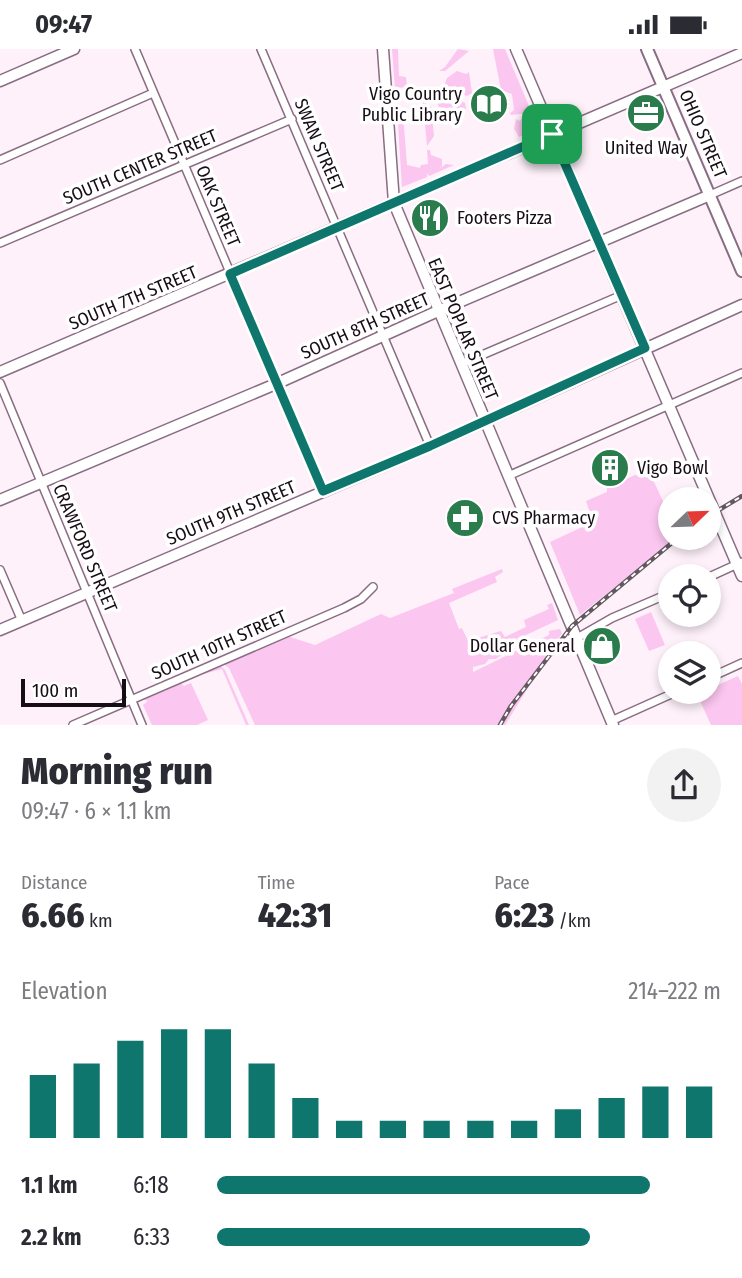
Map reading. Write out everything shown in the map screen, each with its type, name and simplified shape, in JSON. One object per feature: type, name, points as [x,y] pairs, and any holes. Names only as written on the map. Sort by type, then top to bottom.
[{"type":"main road","name":"OHIO STREET","points":[[647,49],[742,271]]},
{"type":"street","points":[[0,81],[74,49]]},
{"type":"street","name":"OAK STREET","points":[[135,49],[323,491]]},
{"type":"street","name":"SWAN STREET","points":[[261,49],[430,446]]},
{"type":"street","name":"EAST POPLAR STREET","points":[[383,49],[394,203],[612,723]]},
{"type":"street","points":[[516,49],[669,406],[740,563],[742,576]]},
{"type":"street","name":"SOUTH 7TH STREET","points":[[0,372],[742,53]]},
{"type":"street","points":[[0,160],[153,93]]},
{"type":"street","name":"SOUTH CENTER STREET","points":[[0,243],[292,119]]},
{"type":"street","name":"SOUTH 8TH STREET","points":[[0,500],[278,383],[598,241],[653,221],[742,181]]},
{"type":"street","points":[[461,364],[622,295]]},
{"type":"street","name":"SOUTH 9TH STREET","points":[[0,630],[430,446],[742,305]]},
{"type":"street","points":[[508,476],[742,373]]},
{"type":"street","name":"CRAWFORD STREET","points":[[0,383],[142,725]]},
{"type":"street","points":[[721,572],[740,563]]},
{"type":"street","points":[[0,569],[22,621]]},
{"type":"street","name":"SOUTH 10TH STREET","points":[[73,725],[344,608],[361,599],[373,587]]},
{"type":"street","points":[[577,638],[612,618],[658,598]]},
{"type":"street","points":[[721,673],[742,663]]},
{"type":"street","points":[[612,723],[658,701]]},
{"type":"shaded area","points":[[392,49],[398,49],[399,76],[406,77],[407,87],[395,88]]},
{"type":"shaded area","points":[[458,49],[469,51],[445,71],[439,71],[445,67]]},
{"type":"shaded area","points":[[493,49],[505,49],[529,106],[528,113],[511,115],[514,110],[512,94],[501,90]]},
{"type":"shaded area","points":[[457,71],[466,74],[469,72],[472,93],[467,96],[444,86],[447,78]]},
{"type":"shaded area","points":[[441,92],[465,103],[466,109],[450,116],[440,112],[438,104]]},
{"type":"shaded area","points":[[423,101],[431,107],[434,136],[427,146]]},
{"type":"shaded area","points":[[406,108],[408,113],[403,114],[407,165],[420,168],[421,165],[428,164],[427,150],[430,150],[431,155],[442,159],[439,169],[446,164],[454,165],[429,176],[427,173],[427,177],[402,187],[397,109]]},
{"type":"shaded area","points":[[532,115],[539,128],[519,137],[514,129],[516,119],[520,121]]},
{"type":"shaded area","points":[[650,473],[658,490],[658,550],[662,550],[580,615],[550,542],[593,522],[586,501],[635,475]]},
{"type":"shaded area","points":[[502,569],[503,572],[495,577],[497,582],[449,603],[459,629],[462,628],[468,641],[501,631],[505,637],[526,627],[524,620],[549,609],[547,605],[552,603],[558,620],[526,635],[522,640],[525,644],[518,647],[514,645],[496,659],[489,659],[485,664],[473,667],[473,672],[549,635],[549,631],[560,629],[562,633],[505,725],[255,725],[229,668],[222,663],[287,636],[315,645],[381,614],[390,618],[454,593],[452,589]]},
{"type":"shaded area","points":[[651,612],[663,641],[658,641],[658,648],[649,651],[635,619]]},
{"type":"shaded area","points":[[220,665],[225,670],[249,725],[246,725],[222,669],[200,675]]},
{"type":"shaded area","points":[[738,676],[742,684],[742,725],[711,725],[702,704],[721,704],[721,684]]},
{"type":"shaded area","points":[[180,682],[184,686],[191,683],[208,720],[197,725],[152,725],[143,705],[148,701],[143,699]]},
{"type":"railway","points":[[721,509],[742,496]]},
{"type":"railway","points":[[500,725],[511,706],[572,626],[663,550]]},
{"type":"place","name":"Vigo Country Public Library","points":[[489,104]]},
{"type":"place","name":"United Way","points":[[646,113]]},
{"type":"place","name":"Footers Pizza","points":[[430,218]]},
{"type":"place","name":"Vigo Bowl","points":[[610,468]]},
{"type":"place","name":"CVS Pharmacy","points":[[465,518]]},
{"type":"place","name":"Dollar General","points":[[602,646]]},
{"type":"route","points":[[552,134],[645,348],[430,446],[323,491],[230,274],[552,134]]}]
